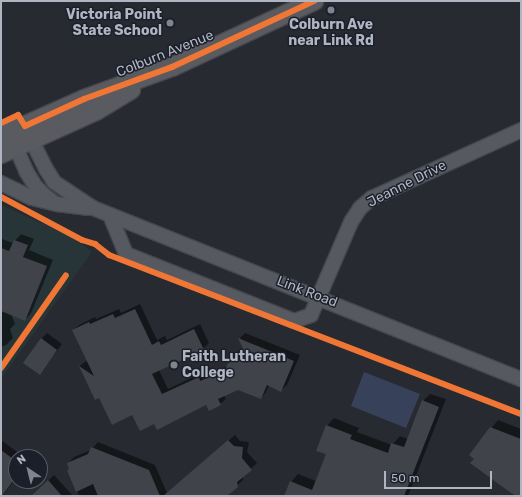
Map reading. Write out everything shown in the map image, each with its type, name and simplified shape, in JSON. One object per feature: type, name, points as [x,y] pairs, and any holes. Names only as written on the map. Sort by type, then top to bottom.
[{"type":"main road","name":"Colburn Avenue","points":[[14,140],[84,98],[172,67],[314,1]]},
{"type":"street","name":"Jeanne Drive","points":[[110,215],[126,254],[294,321],[311,315],[351,222],[360,208],[372,198],[521,130]]},
{"type":"street","points":[[14,140],[36,187],[56,204]]},
{"type":"street","name":"Link Road","points":[[14,140],[54,182],[93,208],[521,379]]},
{"type":"street","name":"Link Road","points":[[1,183],[32,198],[56,204],[93,208]]},
{"type":"shaded area","points":[[1,205],[71,236],[92,252],[1,379]]},
{"type":"water","points":[[364,372],[420,394],[406,428],[351,406]]},
{"type":"building","points":[[14,240],[28,245],[23,257],[47,266],[25,321],[1,311],[1,248],[9,251]]},
{"type":"building","points":[[135,309],[152,345],[159,341],[161,345],[194,329],[204,350],[152,374],[162,394],[199,377],[200,381],[225,370],[228,363],[246,355],[238,338],[294,361],[281,392],[267,385],[261,399],[238,390],[218,399],[221,405],[209,411],[206,405],[157,430],[154,424],[140,431],[132,415],[112,425],[99,398],[95,400],[79,366],[94,376],[72,330],[89,322],[90,324],[113,314],[115,318]]},
{"type":"building","points":[[41,338],[57,350],[40,375],[23,363]]},
{"type":"building","points":[[422,400],[439,407],[404,496],[284,496],[290,481],[312,490],[326,454],[316,451],[326,425],[352,435],[350,439],[388,453],[391,443],[404,447]]},
{"type":"building","points":[[490,427],[521,439],[521,496],[515,496],[470,463],[474,459],[469,455]]},
{"type":"building","points":[[228,440],[234,446],[243,447],[242,458],[252,470],[237,482],[238,487],[227,496],[163,496]]},
{"type":"building","points":[[91,447],[149,470],[160,496],[98,496],[93,484],[76,492],[67,470],[69,469],[67,463],[88,454]]},
{"type":"building","points":[[1,450],[8,455],[8,488],[2,496]]},
{"type":"building","points":[[48,480],[62,496],[31,496],[38,489],[48,489]]},
{"type":"cycle path","points":[[1,123],[18,115],[25,126],[84,99],[172,67],[314,1]]},
{"type":"cycle path","points":[[1,197],[82,240],[95,244],[109,255],[521,414]]},
{"type":"cycle path","points":[[1,368],[66,275]]},
{"type":"place","name":"Colburn Ave near Link Rd","points":[[331,10]]},
{"type":"place","name":"Victoria Point State School","points":[[170,23]]},
{"type":"place","name":"Faith Lutheran College","points":[[174,365]]}]
